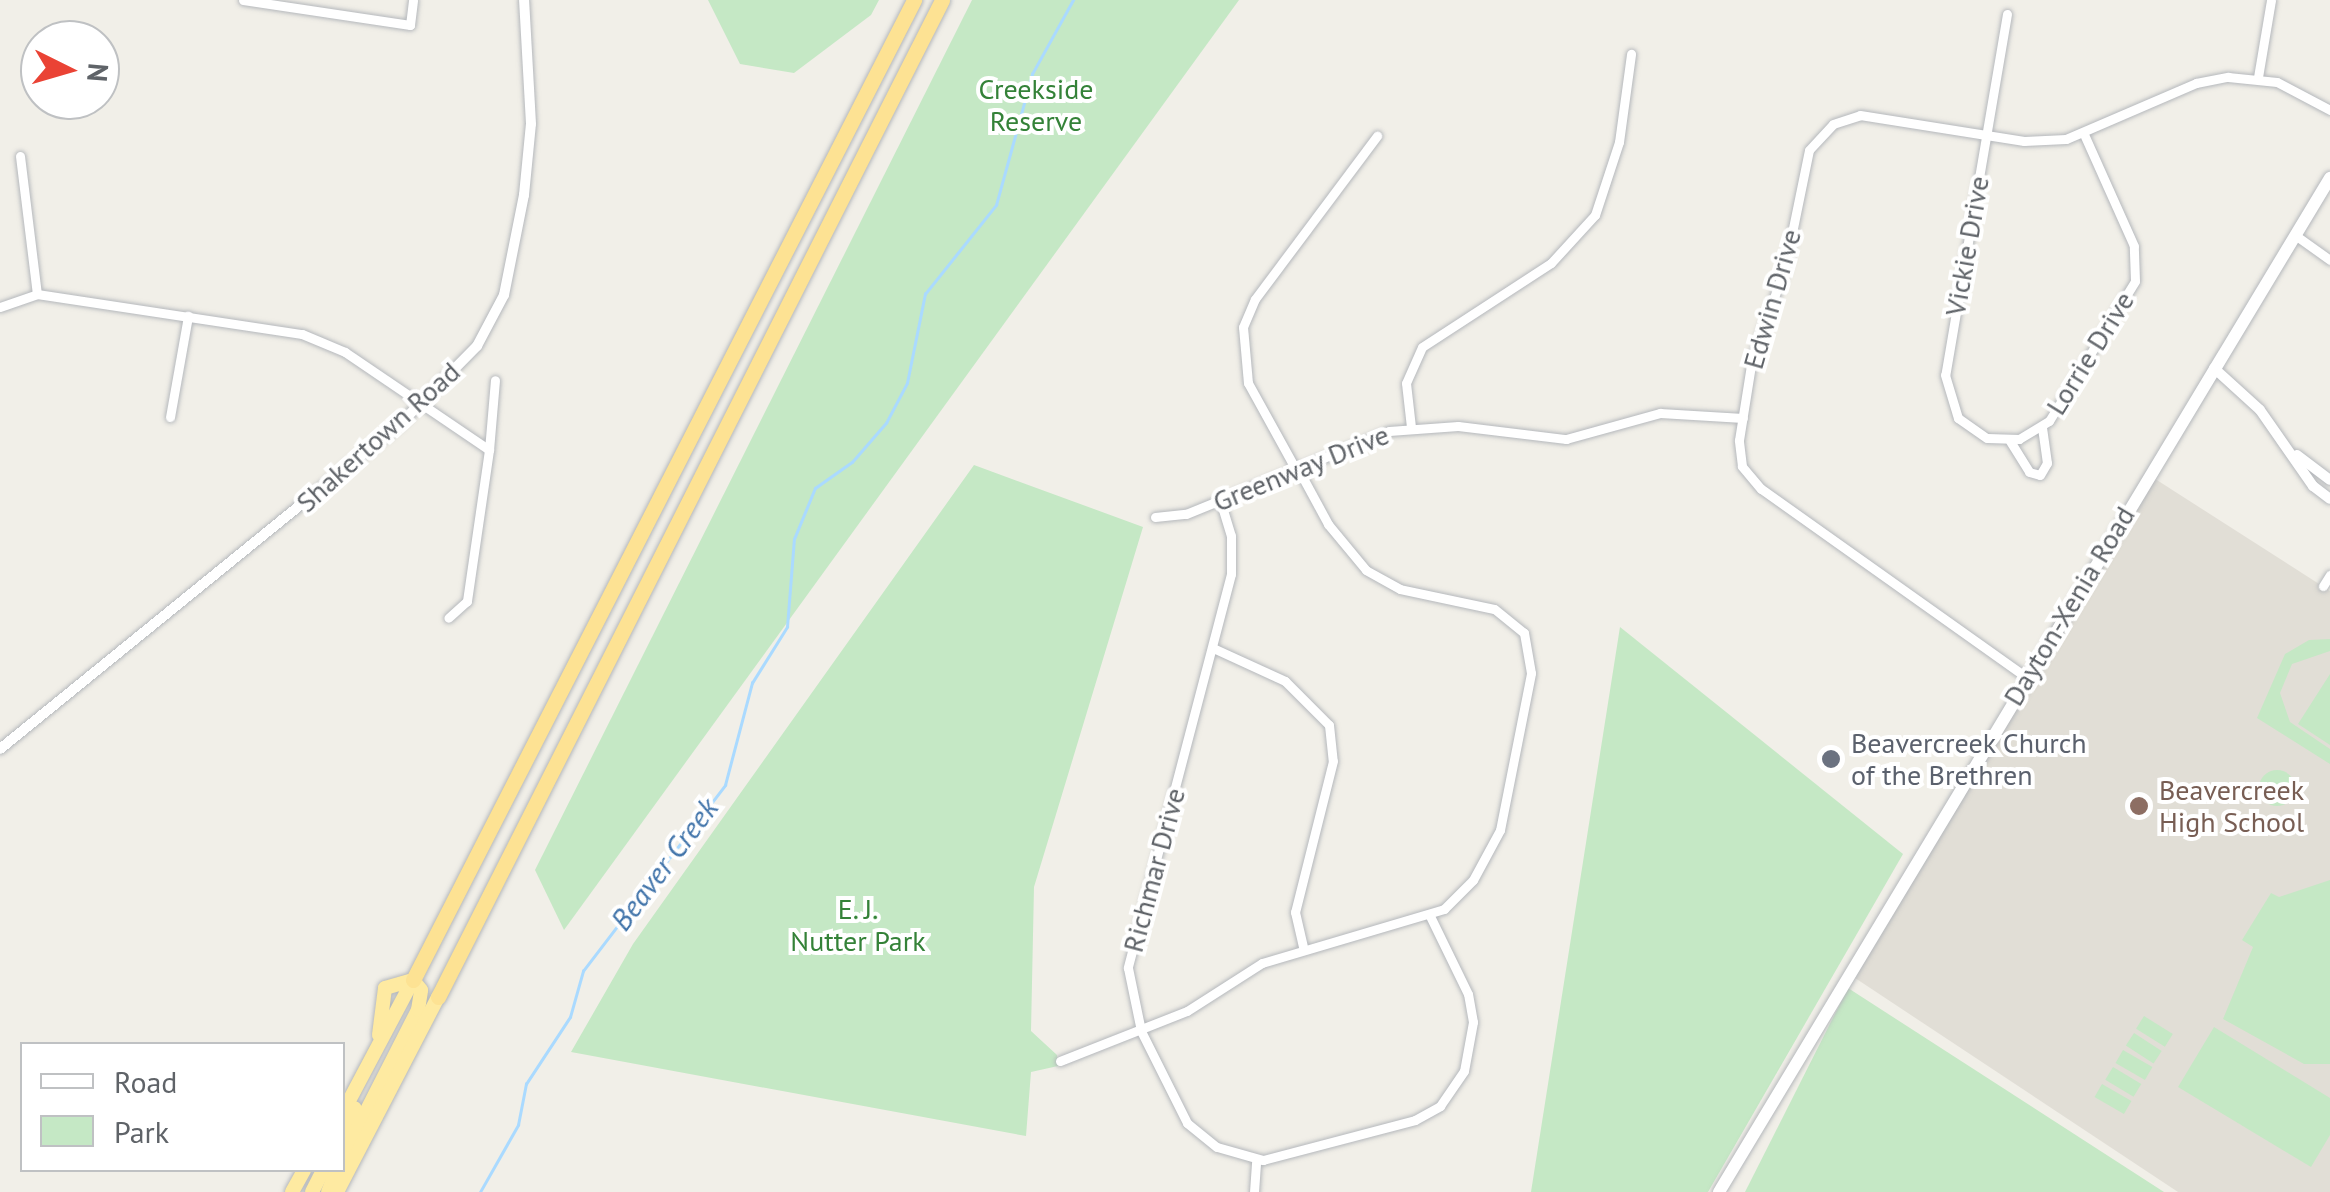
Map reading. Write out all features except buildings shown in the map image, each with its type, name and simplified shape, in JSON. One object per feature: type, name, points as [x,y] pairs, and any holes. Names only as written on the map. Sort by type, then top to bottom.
[{"type":"highway","points":[[345,1109],[914,0]]},
{"type":"highway","points":[[337,1192],[942,0]]},
{"type":"highway","points":[[373,1055],[385,988],[413,980]]},
{"type":"highway","points":[[345,1153],[418,1010],[422,990],[413,980]]},
{"type":"highway","points":[[345,1126],[395,1029],[403,998]]},
{"type":"main road","name":"Dayton-Xenia Road","points":[[1720,1192],[2026,677],[2330,178]]},
{"type":"street","points":[[243,0],[410,26],[413,0]]},
{"type":"street","name":"Shakertown Road","points":[[0,749],[420,404],[477,346],[508,279],[531,124],[524,0]]},
{"type":"street","points":[[2258,77],[2271,0]]},
{"type":"street","name":"Vickie Drive","points":[[2007,14],[1945,384],[1966,426],[2010,441]]},
{"type":"street","points":[[1411,427],[1406,383],[1422,347],[1551,263],[1595,215],[1621,130],[1631,54]]},
{"type":"street","points":[[1986,135],[2040,142],[2084,134],[2196,82],[2258,77],[2330,110]]},
{"type":"street","name":"Edwin Drive","points":[[1986,135],[1872,115],[1846,118],[1818,138],[1804,164],[1788,257],[1757,340],[1742,418],[1740,457],[1756,485],[2026,677]]},
{"type":"street","name":"Lorrie Drive","points":[[2010,441],[2042,428],[2130,290],[2138,266],[2084,134]]},
{"type":"street","points":[[1060,1061],[1187,1010],[1253,967],[1430,916],[1474,880],[1501,828],[1531,673],[1530,646],[1506,614],[1400,589],[1366,570],[1328,524],[1248,383],[1243,327],[1256,299],[1376,136]]},
{"type":"street","points":[[20,156],[37,294]]},
{"type":"street","points":[[2295,235],[2330,260]]},
{"type":"street","points":[[0,307],[37,294],[302,334],[345,352],[489,450]]},
{"type":"street","points":[[170,417],[188,316]]},
{"type":"street","points":[[2214,368],[2260,410],[2313,486],[2330,499]]},
{"type":"street","points":[[448,618],[467,601],[495,380]]},
{"type":"street","name":"Greenway Drive","points":[[1155,517],[1220,500],[1296,467],[1411,427],[1458,426],[1566,439],[1660,413],[1742,418]]},
{"type":"street","points":[[2010,441],[2029,472],[2040,474],[2047,464],[2042,428]]},
{"type":"street","points":[[2292,452],[2330,480]]},
{"type":"street","name":"Richmar Drive","points":[[1220,500],[1233,562],[1129,961],[1129,990],[1142,1030],[1186,1123],[1216,1147],[1256,1160]]},
{"type":"street","points":[[2323,586],[2330,575]]},
{"type":"street","points":[[1213,648],[1285,681],[1329,725],[1334,761],[1295,912],[1304,950]]},
{"type":"street","points":[[1254,1192],[1256,1160],[1415,1120],[1453,1092],[1470,1053],[1472,1012],[1430,916]]},
{"type":"shaded area","name":"Beavercreek High School","points":[[2149,475],[2330,591],[2330,1192],[2178,1192],[1846,972]]},
{"type":"green space","points":[[708,0],[879,0],[871,15],[794,73],[740,64]]},
{"type":"green space","name":"Creekside Reserve","points":[[972,0],[1239,0],[564,930],[535,870]]},
{"type":"green space","name":"E. J. Nutter Park","points":[[974,465],[1143,527],[1034,887],[1031,1031],[1057,1055],[1058,1066],[1031,1072],[1026,1136],[571,1052],[633,944]]},
{"type":"green space","points":[[1620,627],[1903,854],[1708,1192],[1531,1192]]},
{"type":"green space","points":[[2330,639],[2330,651],[2292,664],[2280,693],[2290,722],[2330,749],[2330,764],[2257,718],[2285,654],[2309,640]]},
{"type":"green space","points":[[2330,674],[2330,745],[2298,724]]},
{"type":"green space","points":[[2277,770],[2290,775],[2295,788],[2290,801],[2277,806],[2264,801],[2259,788],[2264,775]]},
{"type":"green space","points":[[2330,880],[2330,1064],[2304,1064],[2223,1019],[2253,947],[2242,940],[2271,893],[2279,897]]},
{"type":"green space","points":[[1848,988],[2164,1192],[1745,1192]]},
{"type":"green space","points":[[2144,1016],[2173,1034],[2165,1047],[2136,1029]]},
{"type":"green space","points":[[2214,1027],[2330,1098],[2330,1135],[2311,1167],[2178,1087]]},
{"type":"green space","points":[[2134,1033],[2162,1051],[2154,1064],[2126,1046]]},
{"type":"green space","points":[[2123,1050],[2152,1067],[2145,1080],[2116,1063]]},
{"type":"green space","points":[[2113,1067],[2141,1084],[2134,1097],[2105,1080]]},
{"type":"green space","points":[[2102,1084],[2131,1101],[2124,1114],[2094,1097]]},
{"type":"waterway","name":"Beaver Creek","points":[[480,1192],[518,1125],[526,1084],[570,1017],[583,971],[725,785],[752,683],[787,627],[794,539],[815,488],[852,462],[886,423],[907,383],[925,294],[996,205],[1032,74],[1073,0]]},
{"type":"place","name":"Beavercreek Church of the Brethren","points":[[1831,759]]},
{"type":"place","name":"Beavercreek High School","points":[[2139,806]]}]
